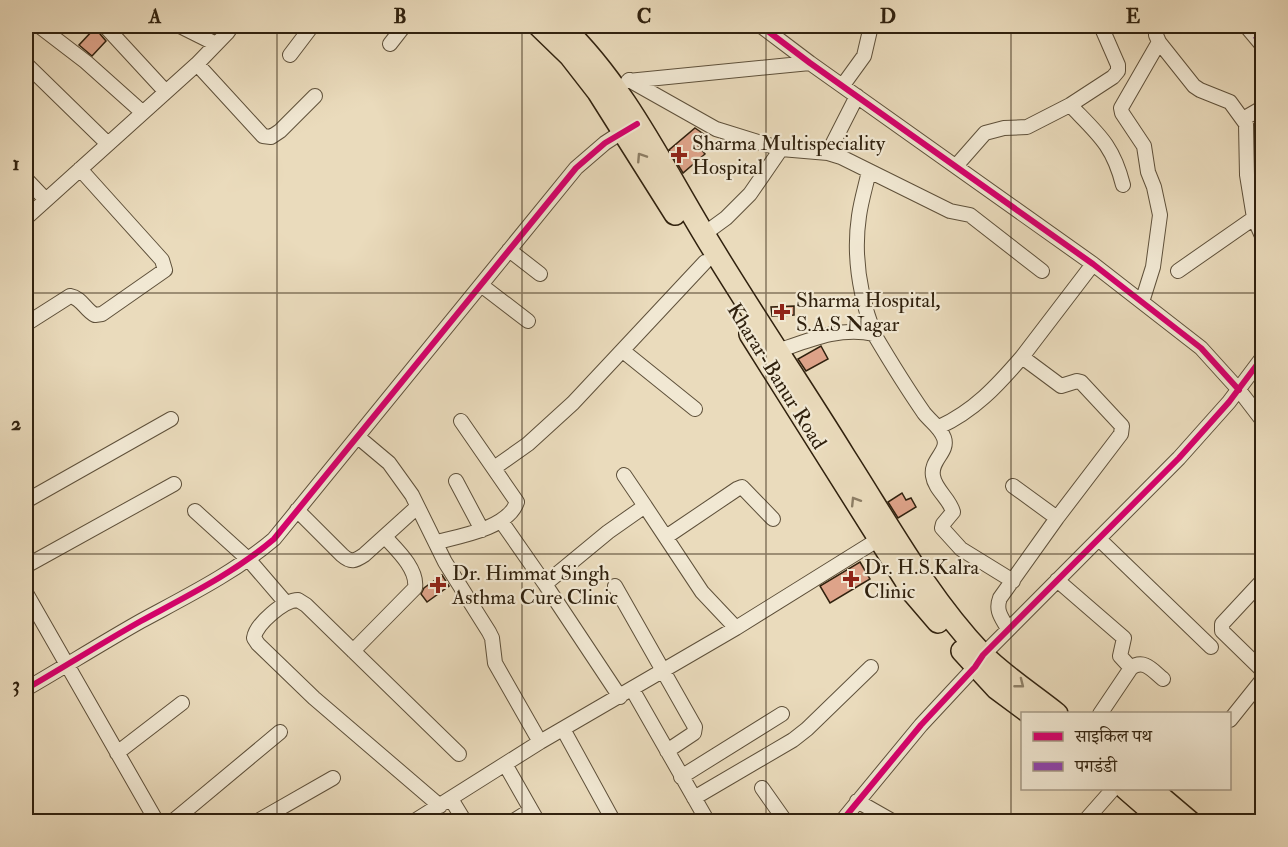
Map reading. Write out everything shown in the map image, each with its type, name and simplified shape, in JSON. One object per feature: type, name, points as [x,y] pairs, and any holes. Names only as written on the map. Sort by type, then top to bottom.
[{"type":"highway","name":"Kharar-Banur Road","points":[[539,26],[570,56],[613,86],[630,127],[705,262],[914,594],[979,661],[996,688],[1028,712]]},
{"type":"highway","points":[[562,26],[599,66],[613,86]]},
{"type":"highway","points":[[630,127],[658,154],[704,234],[914,566],[979,661],[1054,712]]},
{"type":"highway","points":[[1129,790],[1164,800],[1187,821]]},
{"type":"street","points":[[39,26],[86,62],[142,112]]},
{"type":"street","points":[[105,26],[165,91]]},
{"type":"street","points":[[180,26],[216,44]]},
{"type":"street","points":[[26,218],[197,64],[232,26]]},
{"type":"street","points":[[290,55],[312,26]]},
{"type":"street","points":[[390,44],[404,26]]},
{"type":"street","points":[[761,26],[1093,264],[1142,302],[1209,355],[1263,420]]},
{"type":"street","points":[[843,85],[864,57],[871,26]]},
{"type":"street","points":[[1101,26],[1118,71],[1134,83]]},
{"type":"street","points":[[1158,26],[1156,35],[1159,42],[1194,86],[1230,102],[1243,119],[1247,131],[1247,175],[1254,218],[1263,236]]},
{"type":"street","points":[[1246,26],[1263,45]]},
{"type":"street","points":[[1142,302],[1153,267],[1160,215],[1159,205],[1148,172],[1144,146],[1121,108],[1159,42]]},
{"type":"street","points":[[613,86],[810,63]]},
{"type":"street","points":[[26,64],[108,144]]},
{"type":"street","points":[[197,64],[263,136],[271,137],[280,131],[315,96]]},
{"type":"street","points":[[956,166],[985,133],[1004,128],[1027,127],[1070,105],[1107,82],[1118,71]]},
{"type":"street","points":[[613,86],[716,129],[781,149],[828,153],[950,211],[970,215],[1042,272]]},
{"type":"street","points":[[828,153],[857,96]]},
{"type":"street","points":[[1070,105],[1105,141],[1118,166],[1123,186]]},
{"type":"street","points":[[1243,119],[1263,108]]},
{"type":"street","points":[[26,690],[249,560],[274,538],[576,168],[604,143],[630,127]]},
{"type":"street","points":[[704,234],[726,218],[750,194],[781,149]]},
{"type":"street","points":[[26,324],[70,296],[80,300],[91,313],[102,314],[165,270],[162,260],[80,169]]},
{"type":"street","points":[[869,171],[859,214],[856,240],[860,283],[874,334],[924,412],[939,428],[946,445],[934,465],[933,476],[953,512],[942,528],[961,549],[1013,580]]},
{"type":"street","points":[[26,179],[46,200]]},
{"type":"street","points":[[1179,271],[1254,218]]},
{"type":"street","points":[[509,250],[540,274]]},
{"type":"street","points":[[495,468],[528,444],[560,415],[624,351],[654,315],[705,262]]},
{"type":"street","points":[[939,428],[974,408],[990,393],[1022,357],[1093,264]]},
{"type":"street","points":[[481,285],[528,321]]},
{"type":"street","points":[[778,351],[837,332],[861,331],[874,334]]},
{"type":"street","points":[[624,351],[695,409]]},
{"type":"street","points":[[1008,629],[997,606],[1057,518],[1121,434],[1122,426],[1081,382],[1061,386],[1022,357]]},
{"type":"street","points":[[841,822],[921,725],[1008,629],[1179,458],[1239,390],[1262,360]]},
{"type":"street","points":[[26,501],[171,419]]},
{"type":"street","points":[[437,542],[482,530],[501,521],[517,502],[461,421]]},
{"type":"street","points":[[358,437],[389,463],[412,495],[445,561],[489,632],[492,638],[495,663],[540,742]]},
{"type":"street","points":[[624,475],[702,592],[736,628]]},
{"type":"street","points":[[456,481],[482,530]]},
{"type":"street","points":[[26,566],[174,484]]},
{"type":"street","points":[[1013,486],[1057,518]]},
{"type":"street","points":[[666,537],[742,488],[773,519]]},
{"type":"street","points":[[545,584],[608,532],[645,506]]},
{"type":"street","points":[[297,510],[348,560],[355,561],[417,507]]},
{"type":"street","points":[[195,511],[249,560],[286,603]]},
{"type":"street","points":[[501,521],[620,697]]},
{"type":"street","points":[[353,651],[415,588],[416,581],[407,563],[385,537]]},
{"type":"street","points":[[413,822],[540,742],[736,628],[879,539]]},
{"type":"street","points":[[1099,539],[1211,646]]},
{"type":"street","points":[[1057,580],[1124,638],[1120,656],[1131,668]]},
{"type":"street","points":[[1263,581],[1222,624],[1222,631],[1263,670]]},
{"type":"street","points":[[615,586],[695,727],[694,733],[667,751]]},
{"type":"street","points":[[26,593],[157,822]]},
{"type":"street","points":[[459,754],[306,605],[298,600],[286,603],[255,630],[254,638],[258,644],[314,698],[446,802],[465,822]]},
{"type":"street","points":[[1101,712],[1136,664],[1142,663],[1162,679]]},
{"type":"street","points":[[694,798],[793,740],[872,667]]},
{"type":"street","points":[[1231,719],[1263,680]]},
{"type":"street","points":[[632,689],[708,822]]},
{"type":"street","points":[[117,753],[182,703]]},
{"type":"street","points":[[681,777],[782,714]]},
{"type":"street","points":[[563,729],[614,822]]},
{"type":"street","points":[[172,822],[280,732]]},
{"type":"street","points":[[506,764],[534,816],[512,822]]},
{"type":"street","points":[[26,775],[26,782]]},
{"type":"street","points":[[256,822],[333,778]]},
{"type":"street","points":[[762,788],[786,822]]},
{"type":"street","points":[[1084,822],[1113,790]]},
{"type":"street","points":[[857,801],[894,822]]},
{"type":"building","points":[[95,28],[106,41],[92,56],[79,45]]},
{"type":"building","points":[[695,128],[705,135],[696,143],[705,154],[683,173],[669,150]]},
{"type":"building","points":[[794,306],[794,315],[772,316],[771,307]]},
{"type":"building","points":[[821,346],[828,359],[806,371],[798,359]]},
{"type":"building","points":[[902,493],[906,500],[911,498],[916,507],[898,518],[888,502]]},
{"type":"building","points":[[860,562],[870,579],[830,603],[820,586]]},
{"type":"building","points":[[442,575],[449,586],[427,602],[421,594],[424,588]]},
{"type":"marked path","points":[[1246,26],[1262,45]]},
{"type":"cycle path","points":[[761,26],[1093,264],[1201,348],[1239,390]]},
{"type":"cycle path","points":[[26,689],[126,629],[193,593],[274,539],[576,168],[605,143],[637,124]]},
{"type":"cycle path","points":[[841,822],[921,725],[975,667],[983,655],[1179,458],[1229,402],[1262,358]]},
{"type":"place","name":"Sharma Multispeciality Hospital","points":[[679,155]]},
{"type":"place","name":"Sharma Hospital, S.A.S Nagar","points":[[782,312]]},
{"type":"place","name":"Dr. H.S.Kalra Clinic","points":[[851,579]]},
{"type":"place","name":"Dr. Himmat Singh Asthma Cure Clinic","points":[[438,585]]}]
